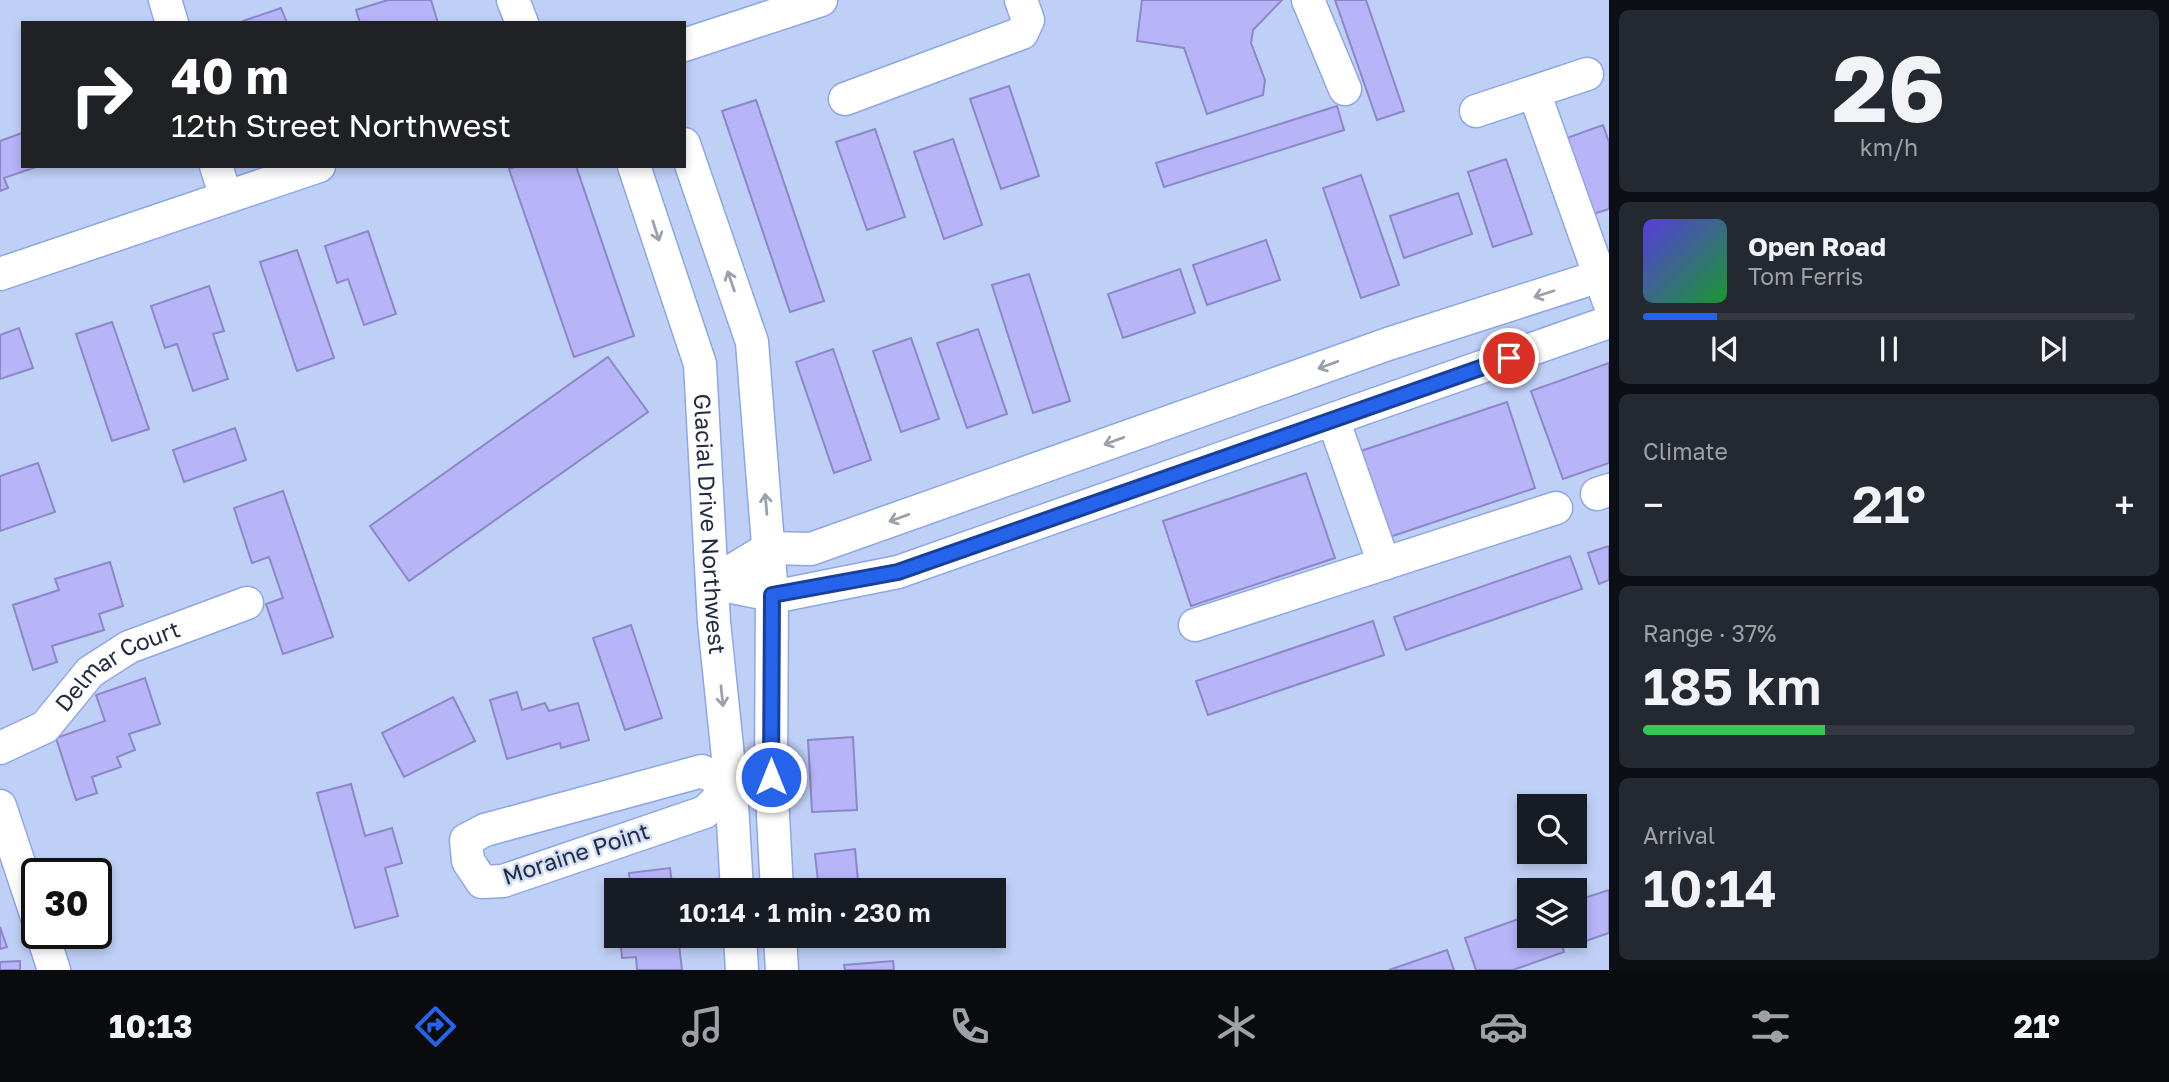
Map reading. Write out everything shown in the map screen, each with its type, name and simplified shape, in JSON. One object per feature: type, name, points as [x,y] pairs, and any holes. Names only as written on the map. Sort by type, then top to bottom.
[{"type":"street","points":[[164,0],[171,21]]},
{"type":"street","points":[[513,0],[521,21]]},
{"type":"street","points":[[686,44],[821,0]]},
{"type":"street","points":[[845,99],[1022,33],[1028,20],[1021,0]]},
{"type":"street","points":[[1308,0],[1345,89]]},
{"type":"street","points":[[1476,111],[1587,74]]},
{"type":"street","points":[[712,583],[769,548],[811,549],[1388,344],[1606,284],[1534,92]]},
{"type":"street","points":[[686,150],[752,342],[772,595],[771,777],[776,878]]},
{"type":"street","points":[[217,168],[226,197]]},
{"type":"street","points":[[0,274],[313,168]]},
{"type":"street","name":"Glacial Drive Northwest","points":[[635,168],[700,364],[712,583],[731,786],[736,878]]},
{"type":"street","points":[[712,583],[772,595],[898,572],[1609,322]]},
{"type":"street","points":[[1333,419],[1384,564]]},
{"type":"street","points":[[1195,625],[1556,508]]},
{"type":"street","name":"Delmar Court","points":[[0,748],[45,727],[90,672],[129,647],[247,603]]},
{"type":"street","name":"Moraine Point","points":[[702,771],[731,786],[705,812],[503,881],[482,882],[468,861],[466,840],[485,830],[702,771]]},
{"type":"street","points":[[731,786],[771,777]]},
{"type":"street","points":[[0,806],[21,869]]},
{"type":"street","points":[[740,948],[741,970]]},
{"type":"street","points":[[781,948],[782,970]]},
{"type":"street","points":[[47,949],[54,970]]},
{"type":"building","points":[[388,0],[431,0],[437,21],[359,21],[356,10]]},
{"type":"building","points":[[1142,0],[1282,0],[1253,30],[1251,43],[1265,80],[1263,95],[1207,114],[1184,48],[1137,41]]},
{"type":"building","points":[[1335,0],[1366,0],[1404,111],[1377,120]]},
{"type":"building","points":[[281,8],[286,21],[243,21]]},
{"type":"building","points":[[1009,86],[1039,176],[1001,189],[970,99]]},
{"type":"building","points":[[756,100],[824,301],[790,312],[722,111]]},
{"type":"building","points":[[1337,106],[1344,130],[1164,187],[1156,163]]},
{"type":"building","points":[[1603,125],[1609,142],[1609,209],[1590,215],[1564,139]]},
{"type":"building","points":[[875,129],[905,217],[867,230],[836,142]]},
{"type":"building","points":[[21,133],[21,168],[33,168],[4,178],[8,188],[0,191],[0,141]]},
{"type":"building","points":[[953,139],[982,225],[944,239],[914,152]]},
{"type":"building","points":[[1506,159],[1532,234],[1493,247],[1468,172]]},
{"type":"building","points":[[577,168],[634,336],[574,357],[509,169]]},
{"type":"building","points":[[1361,175],[1399,285],[1361,298],[1323,188]]},
{"type":"building","points":[[1458,193],[1472,234],[1404,258],[1390,216]]},
{"type":"building","points":[[368,231],[396,314],[364,325],[348,279],[337,283],[325,246]]},
{"type":"building","points":[[1266,240],[1280,280],[1207,305],[1193,265]]},
{"type":"building","points":[[297,250],[334,358],[297,371],[260,262]]},
{"type":"building","points":[[1180,269],[1195,313],[1123,338],[1108,294]]},
{"type":"building","points":[[1029,274],[1070,401],[1033,413],[992,285]]},
{"type":"building","points":[[209,286],[224,331],[213,334],[228,379],[193,391],[177,344],[165,348],[151,306]]},
{"type":"building","points":[[112,322],[149,429],[112,441],[76,334]]},
{"type":"building","points":[[19,328],[33,368],[0,379],[0,335]]},
{"type":"building","points":[[978,329],[1007,414],[967,428],[937,343]]},
{"type":"building","points":[[911,338],[939,419],[901,432],[873,351]]},
{"type":"building","points":[[833,349],[871,460],[834,473],[796,362]]},
{"type":"building","points":[[608,357],[648,412],[409,581],[370,526]]},
{"type":"building","points":[[1609,363],[1609,463],[1563,479],[1531,391]]},
{"type":"building","points":[[1507,402],[1535,488],[1390,537],[1361,451]]},
{"type":"building","points":[[235,428],[246,460],[184,482],[173,450]]},
{"type":"building","points":[[38,463],[55,512],[0,531],[0,476]]},
{"type":"building","points":[[1306,473],[1335,558],[1191,606],[1163,521]]},
{"type":"building","points":[[283,491],[333,637],[283,654],[266,604],[283,598],[269,557],[252,563],[234,508]]},
{"type":"building","points":[[1609,546],[1609,580],[1599,584],[1588,553]]},
{"type":"building","points":[[1570,556],[1582,589],[1406,650],[1394,617]]},
{"type":"building","points":[[110,562],[123,606],[99,614],[104,630],[52,646],[57,662],[33,670],[13,605],[59,590],[55,579]]},
{"type":"building","points":[[1373,621],[1384,655],[1208,715],[1196,681]]},
{"type":"building","points":[[631,625],[662,718],[625,730],[593,638]]},
{"type":"building","points":[[145,678],[160,724],[129,734],[135,750],[117,757],[121,767],[92,777],[97,793],[76,800],[56,738],[105,721],[96,695]]},
{"type":"building","points":[[517,692],[522,710],[545,703],[549,711],[578,703],[589,740],[561,748],[560,743],[507,759],[490,700]]},
{"type":"building","points":[[453,697],[475,741],[404,777],[382,733]]},
{"type":"building","points":[[853,737],[857,810],[812,812],[808,740]]},
{"type":"building","points":[[351,784],[365,836],[392,828],[402,863],[385,868],[398,916],[355,928],[317,793]]},
{"type":"building","points":[[855,849],[858,878],[818,878],[815,854]]},
{"type":"building","points":[[670,868],[671,878],[630,878],[629,873]]},
{"type":"building","points":[[1609,890],[1609,933],[1587,941],[1587,897]]},
{"type":"building","points":[[1517,920],[1517,948],[1563,948],[1564,952],[1513,970],[1476,970],[1465,938]]},
{"type":"building","points":[[0,927],[7,947],[0,949]]},
{"type":"building","points":[[621,948],[679,948],[682,970],[637,970],[636,957],[622,958]]},
{"type":"building","points":[[1447,950],[1454,970],[1389,970]]},
{"type":"building","points":[[20,961],[20,970],[0,970],[0,962]]},
{"type":"building","points":[[893,961],[894,970],[845,970],[844,965]]},
{"type":"route","points":[[771,777],[772,595],[898,572],[1509,358]]}]
